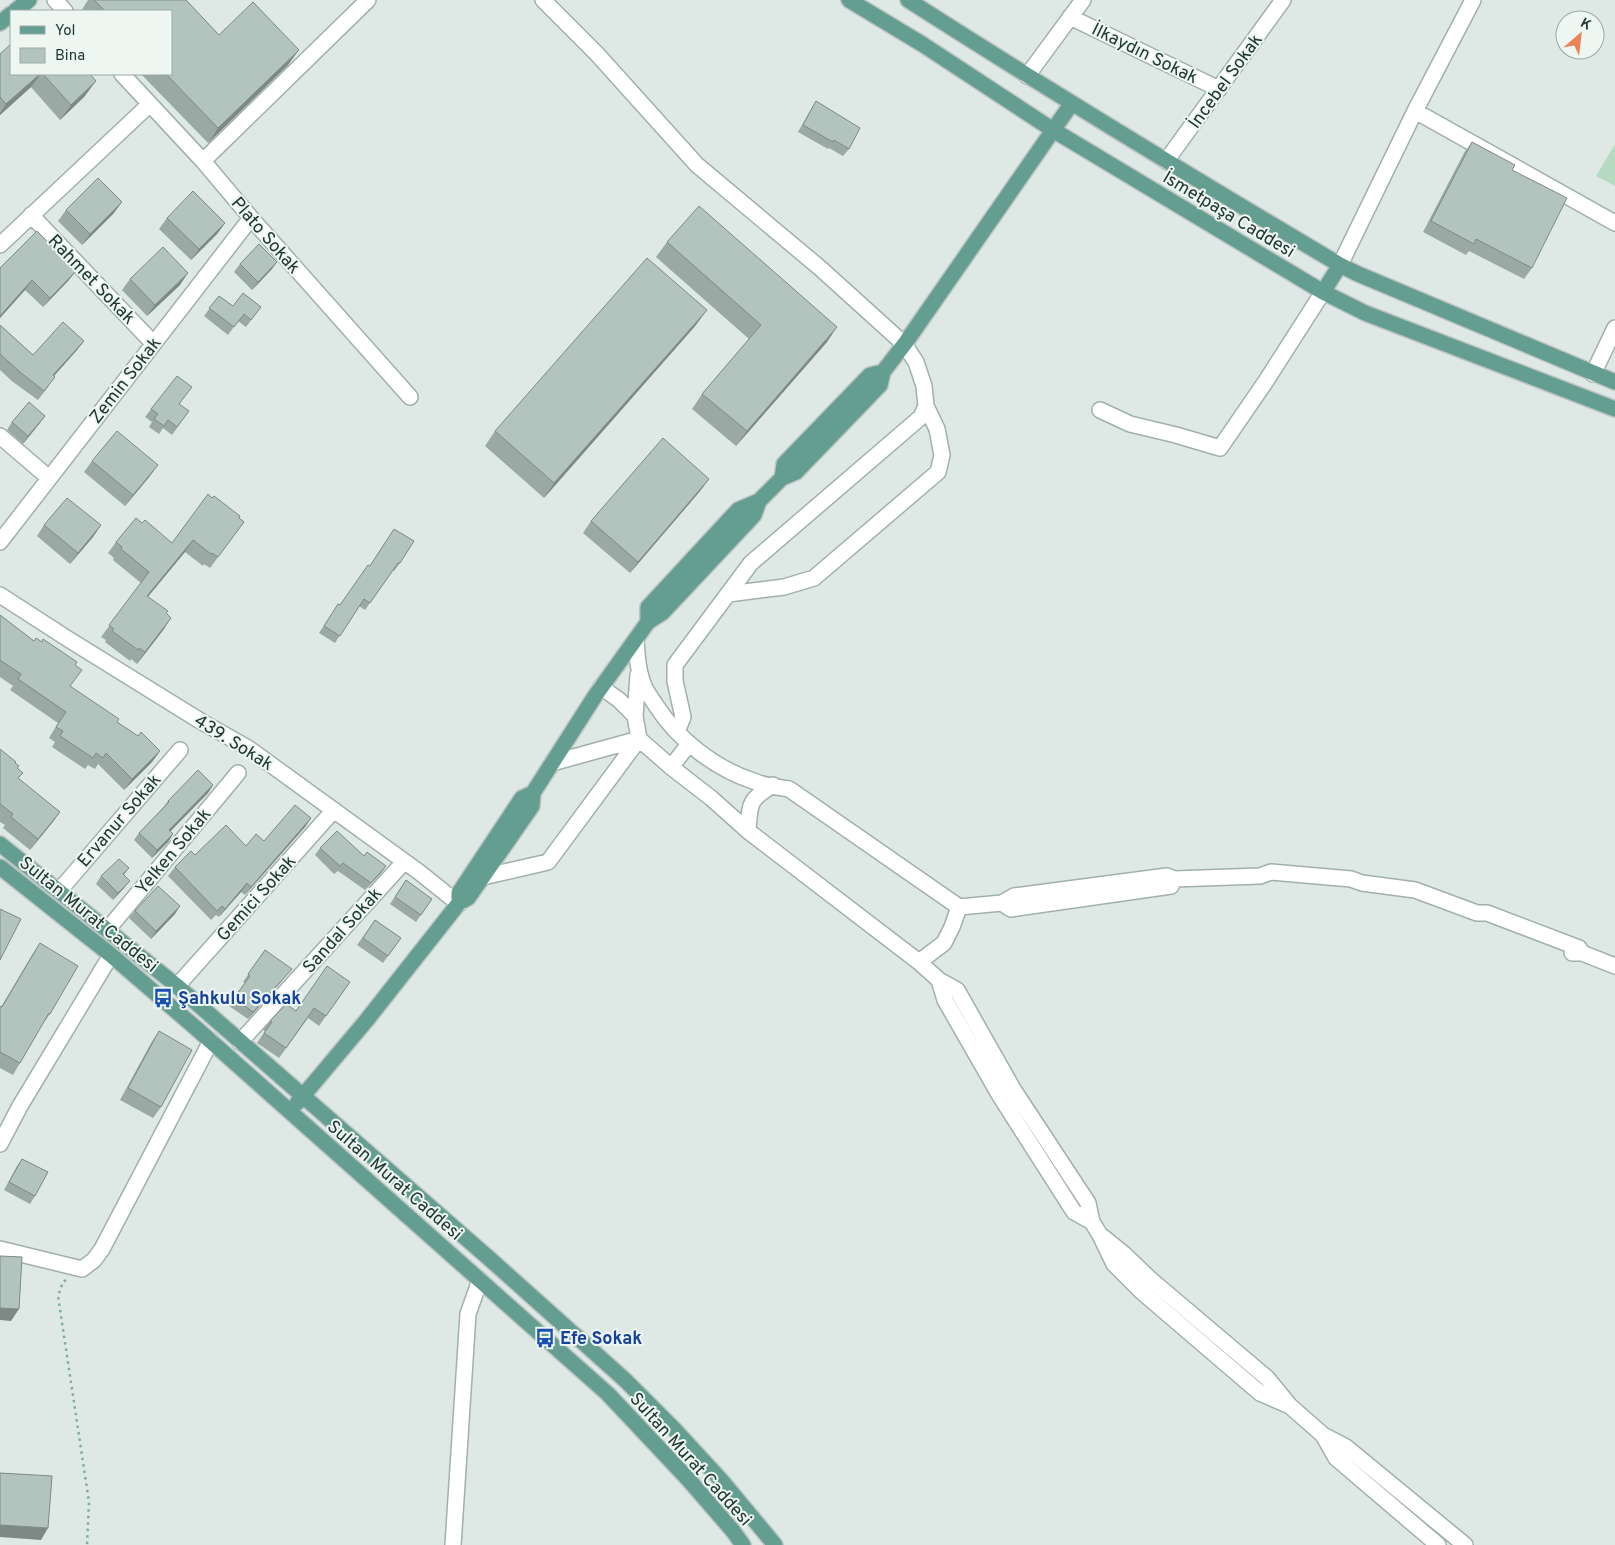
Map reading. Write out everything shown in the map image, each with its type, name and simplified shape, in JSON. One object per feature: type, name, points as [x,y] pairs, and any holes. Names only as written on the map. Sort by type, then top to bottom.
[{"type":"main road","points":[[16,10],[29,0]]},
{"type":"main road","name":"İsmetpaşa Caddesi","points":[[849,0],[922,44],[1053,130],[1323,292],[1365,313],[1615,409]]},
{"type":"main road","name":"İsmetpaşa Caddesi","points":[[908,0],[1026,76],[1340,265],[1615,382]]},
{"type":"main road","points":[[0,24],[10,15]]},
{"type":"main road","points":[[290,1112],[366,1021],[459,904],[468,898],[532,806],[533,793],[601,687],[648,622],[662,613],[754,515],[759,501],[782,478],[796,472],[880,385],[883,372],[1072,103]]},
{"type":"main road","points":[[1323,292],[1340,265]]},
{"type":"main road","points":[[1534,377],[1544,351]]},
{"type":"main road","points":[[459,904],[458,893],[522,798],[533,793]]},
{"type":"main road","name":"Sultan Murat Caddesi","points":[[0,844],[177,986],[625,1380],[721,1480],[775,1545]]},
{"type":"main road","name":"Sultan Murat Caddesi","points":[[0,867],[111,955],[211,1041],[608,1394],[688,1479],[743,1545]]},
{"type":"main road","points":[[480,1280],[493,1262]]},
{"type":"street","points":[[55,0],[65,10]]},
{"type":"street","points":[[203,161],[368,0]]},
{"type":"street","points":[[543,0],[597,54],[697,165],[820,268],[904,344],[916,362],[924,386],[926,406],[937,429],[942,454],[938,472],[814,578],[784,587],[728,594]]},
{"type":"street","points":[[1026,76],[1083,0]]},
{"type":"street","name":"İncebel Sokak","points":[[1166,161],[1284,0]]},
{"type":"street","points":[[1340,265],[1473,0]]},
{"type":"street","name":"İlkaydın Sokak","points":[[1070,18],[1220,89]]},
{"type":"street","name":"Plato Sokak","points":[[123,75],[203,161],[250,218],[410,397]]},
{"type":"street","points":[[0,245],[150,104]]},
{"type":"street","points":[[1416,111],[1615,222]]},
{"type":"street","name":"Rahmet Sokak","points":[[31,215],[153,343]]},
{"type":"street","name":"Zemin Sokak","points":[[0,542],[250,218]]},
{"type":"street","points":[[1100,410],[1130,424],[1220,448],[1323,292]]},
{"type":"street","points":[[1593,374],[1615,328]]},
{"type":"street","points":[[677,732],[683,717],[674,681],[675,665],[751,563],[921,417],[926,406]]},
{"type":"street","points":[[0,436],[49,478]]},
{"type":"street","name":"439. Sokak","points":[[0,595],[202,722],[248,748],[459,904]]},
{"type":"street","points":[[636,640],[638,676],[635,716],[638,739],[671,768],[711,798],[748,831],[919,962],[939,980],[957,990],[1013,1089],[1088,1203],[1096,1228],[1150,1279],[1267,1378],[1290,1406],[1323,1434],[1346,1447],[1465,1545]]},
{"type":"street","points":[[638,664],[645,689],[667,722],[689,744],[710,760],[735,774],[756,782],[789,789],[960,907],[1002,903],[1011,909],[1171,886],[1174,879],[1260,876],[1272,880],[1350,886],[1362,883],[1415,890],[1477,913],[1484,920],[1493,924],[1574,954],[1582,953],[1615,966]]},
{"type":"street","points":[[601,687],[619,700],[635,716]]},
{"type":"street","points":[[552,763],[638,739]]},
{"type":"street","points":[[483,877],[548,862],[638,739]]},
{"type":"street","points":[[671,768],[689,744]]},
{"type":"street","name":"Ervanur Sokak","points":[[59,891],[180,750]]},
{"type":"street","name":"Yelken Sokak","points":[[108,929],[238,773]]},
{"type":"street","points":[[748,831],[749,809],[756,795],[773,786]]},
{"type":"street","name":"Gemici Sokak","points":[[177,986],[334,810]]},
{"type":"street","name":"Sandal Sokak","points":[[240,1042],[404,862]]},
{"type":"street","points":[[919,962],[944,943],[960,907]]},
{"type":"street","points":[[2,1135],[111,955]]},
{"type":"street","points":[[0,1249],[82,1269],[94,1260],[102,1249],[211,1041]]},
{"type":"street","points":[[454,1545],[468,1314],[480,1280]]},
{"type":"street","points":[[1323,1434],[1336,1458],[1438,1545]]},
{"type":"path","points":[[82,1269],[62,1282],[58,1296],[89,1502],[87,1545]]},
{"type":"green space","points":[[1615,144],[1615,186],[1596,176]]},
{"type":"building","points":[[94,0],[186,0],[219,35],[253,2],[299,50],[218,128],[167,75],[172,75],[172,10],[104,10]]},
{"type":"building","points":[[10,45],[10,75],[39,75],[6,104],[0,97],[0,54]]},
{"type":"building","points":[[44,75],[91,75],[96,81],[71,105]]},
{"type":"building","points":[[816,101],[860,128],[849,149],[803,125]]},
{"type":"building","points":[[1472,142],[1515,165],[1512,170],[1567,198],[1532,268],[1476,239],[1474,244],[1431,221]]},
{"type":"building","points":[[98,178],[122,202],[90,234],[66,210]]},
{"type":"building","points":[[193,191],[225,223],[199,249],[167,218]]},
{"type":"building","points":[[699,206],[837,327],[747,431],[702,394],[761,325],[667,242]]},
{"type":"building","points":[[37,231],[76,271],[50,298],[32,280],[0,316],[0,268]]},
{"type":"building","points":[[259,244],[277,262],[258,282],[240,264]]},
{"type":"building","points":[[163,247],[188,273],[155,305],[130,279]]},
{"type":"building","points":[[647,258],[707,310],[554,483],[495,431]]},
{"type":"building","points":[[243,293],[261,307],[251,320],[244,314],[234,327],[209,308],[219,296],[233,306]]},
{"type":"building","points":[[63,322],[84,341],[53,375],[55,377],[44,391],[0,354],[0,325],[33,355]]},
{"type":"building","points":[[177,376],[192,387],[179,404],[189,411],[177,427],[168,420],[164,426],[154,419],[158,414],[151,409]]},
{"type":"building","points":[[29,402],[45,416],[28,436],[12,422]]},
{"type":"building","points":[[117,431],[158,465],[133,495],[92,461]]},
{"type":"building","points":[[663,438],[709,479],[638,562],[591,521]]},
{"type":"building","points":[[208,494],[212,498],[214,496],[240,516],[239,518],[244,522],[218,557],[193,540],[147,596],[168,611],[166,613],[171,618],[145,652],[139,648],[138,650],[112,631],[114,629],[109,625],[149,572],[121,549],[122,547],[116,542],[136,518],[142,523],[145,520],[172,543]]},
{"type":"building","points":[[67,498],[101,525],[78,553],[44,525]]},
{"type":"building","points":[[394,529],[414,541],[370,603],[364,599],[340,636],[324,626],[338,604],[340,605],[368,565],[370,566]]},
{"type":"building","points":[[0,615],[34,641],[36,638],[42,642],[43,639],[77,662],[75,665],[82,670],[70,686],[119,719],[117,722],[138,736],[141,732],[160,751],[132,779],[106,753],[103,758],[96,753],[93,758],[60,736],[63,731],[56,727],[66,712],[18,679],[21,674],[0,660]]},
{"type":"building","points":[[0,749],[19,766],[17,768],[23,773],[18,778],[60,812],[38,839],[11,817],[13,814],[0,804]]},
{"type":"building","points":[[198,770],[213,785],[169,830],[173,834],[157,850],[139,833]]},
{"type":"building","points":[[295,805],[311,818],[251,887],[247,883],[225,909],[222,906],[217,911],[175,867],[191,851],[195,855],[226,825],[246,846],[256,834],[264,841]]},
{"type":"building","points":[[337,831],[364,856],[367,852],[386,866],[371,883],[343,863],[340,866],[320,848]]},
{"type":"building","points":[[119,859],[129,868],[123,874],[130,881],[118,893],[101,876]]},
{"type":"building","points":[[406,880],[432,899],[421,915],[395,897]]},
{"type":"building","points":[[158,886],[180,906],[156,931],[135,911]]},
{"type":"building","points":[[0,909],[21,919],[0,960]]},
{"type":"building","points":[[375,920],[401,938],[388,956],[363,938]]},
{"type":"building","points":[[40,943],[78,966],[20,1063],[0,1052],[0,1006],[2,1007]]},
{"type":"building","points":[[265,950],[292,969],[253,1012],[234,998],[250,976],[248,974]]},
{"type":"building","points":[[327,966],[350,982],[326,1016],[314,1008],[286,1048],[264,1033],[272,1022],[270,1021],[286,1004],[296,1011]]},
{"type":"building","points":[[159,1031],[192,1050],[161,1107],[128,1088]]},
{"type":"building","points":[[22,1159],[48,1172],[35,1196],[9,1182]]},
{"type":"building","points":[[0,1256],[22,1257],[19,1309],[0,1308]]},
{"type":"building","points":[[0,1473],[52,1476],[48,1528],[0,1525]]},
{"type":"place","name":"Şahkulu Sokak","points":[[163,998]]},
{"type":"place","name":"Efe Sokak","points":[[545,1338]]}]
